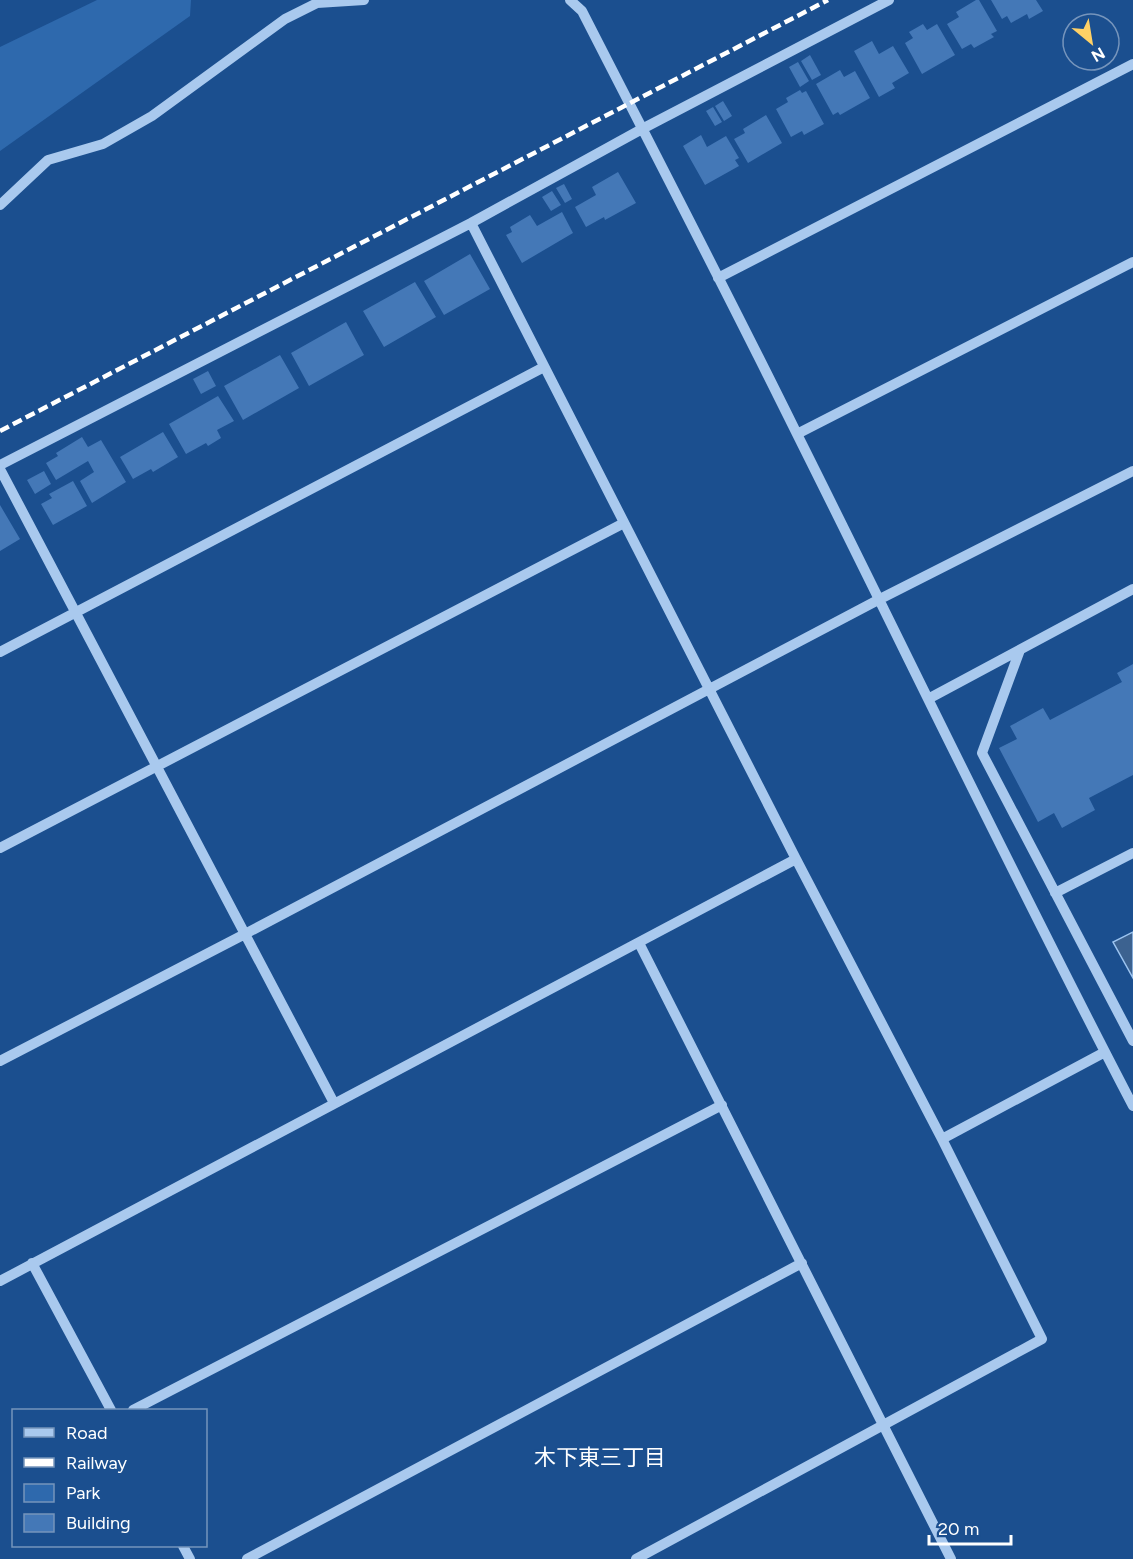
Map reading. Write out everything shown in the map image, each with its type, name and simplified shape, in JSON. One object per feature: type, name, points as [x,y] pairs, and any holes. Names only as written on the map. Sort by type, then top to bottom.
[{"type":"street","points":[[0,205],[48,160],[103,144],[152,116],[285,19],[317,2],[364,0]]},
{"type":"street","points":[[570,0],[582,11],[718,278],[1133,1106]]},
{"type":"street","points":[[334,1103],[0,467],[471,223],[642,129],[889,0]]},
{"type":"street","points":[[718,278],[1133,64]]},
{"type":"street","points":[[471,223],[709,690],[942,1139],[1042,1339],[636,1559]]},
{"type":"street","points":[[797,434],[1133,262]]},
{"type":"street","points":[[0,652],[544,367]]},
{"type":"street","points":[[0,1061],[878,600],[1133,471]]},
{"type":"street","points":[[0,848],[624,523]]},
{"type":"street","points":[[928,699],[1133,589]]},
{"type":"street","points":[[1020,650],[982,753],[1133,1041]]},
{"type":"street","points":[[1055,893],[1133,853]]},
{"type":"street","points":[[0,1281],[796,859]]},
{"type":"street","points":[[639,943],[951,1559]]},
{"type":"street","points":[[942,1139],[1105,1052]]},
{"type":"street","points":[[135,1409],[722,1105]]},
{"type":"street","points":[[32,1263],[110,1409]]},
{"type":"street","points":[[247,1559],[802,1263]]},
{"type":"green space","points":[[97,0],[191,0],[190,16],[0,151],[0,47]]},
{"type":"shaded area","points":[[1133,932],[1133,978],[1113,942]]},
{"type":"building","points":[[979,0],[997,31],[991,34],[994,37],[974,48],[971,44],[962,49],[947,24],[959,17],[956,12]]},
{"type":"building","points":[[991,0],[1036,0],[1043,11],[1029,19],[1027,14],[1011,23],[1007,16],[1002,19]]},
{"type":"building","points":[[923,24],[927,30],[937,24],[955,55],[922,74],[905,43],[913,38],[909,32]]},
{"type":"building","points":[[872,41],[879,54],[893,46],[909,73],[892,83],[895,88],[879,97],[854,51]]},
{"type":"building","points":[[810,55],[821,75],[812,80],[801,61]]},
{"type":"building","points":[[798,62],[809,81],[800,87],[789,67]]},
{"type":"building","points":[[840,70],[844,77],[855,71],[870,98],[840,115],[838,112],[833,115],[816,84]]},
{"type":"building","points":[[800,90],[802,93],[806,91],[824,124],[804,135],[802,131],[791,137],[776,109],[788,102],[786,98]]},
{"type":"building","points":[[723,101],[732,116],[724,121],[715,106]]},
{"type":"building","points":[[713,107],[722,122],[715,126],[706,111]]},
{"type":"building","points":[[766,115],[782,143],[748,163],[734,139],[745,133],[743,129]]},
{"type":"building","points":[[701,135],[707,147],[726,136],[739,158],[735,160],[739,166],[705,185],[683,146]]},
{"type":"building","points":[[618,172],[636,203],[605,220],[604,217],[586,227],[575,207],[596,195],[592,187]]},
{"type":"building","points":[[564,184],[572,199],[565,203],[556,188]]},
{"type":"building","points":[[552,191],[561,205],[551,211],[542,197]]},
{"type":"building","points":[[562,212],[573,233],[522,263],[506,235],[512,232],[510,227],[530,215],[537,226]]},
{"type":"building","points":[[470,254],[490,289],[444,315],[424,281]]},
{"type":"building","points":[[415,282],[436,317],[384,347],[363,311]]},
{"type":"building","points":[[346,322],[364,355],[309,386],[291,353]]},
{"type":"building","points":[[280,355],[299,388],[243,420],[224,386]]},
{"type":"building","points":[[208,371],[216,386],[201,394],[193,379]]},
{"type":"building","points":[[218,396],[234,421],[217,430],[221,438],[208,446],[206,443],[186,454],[169,424]]},
{"type":"building","points":[[163,432],[178,457],[153,472],[151,469],[133,479],[120,457]]},
{"type":"building","points":[[82,437],[88,447],[101,440],[126,482],[92,503],[80,481],[94,472],[88,461],[56,480],[46,463],[58,456],[56,453]]},
{"type":"building","points":[[44,471],[51,484],[35,494],[27,480]]},
{"type":"building","points":[[73,481],[87,506],[53,525],[41,504],[52,498],[49,494]]},
{"type":"building","points":[[0,505],[20,539],[0,551]]},
{"type":"building","points":[[1133,664],[1133,775],[1089,798],[1095,810],[1062,828],[1054,813],[1038,822],[999,748],[1017,739],[1010,726],[1043,708],[1050,720],[1122,682],[1117,673]]},
{"type":"railway","points":[[0,431],[828,0]]},
{"type":"district","name":"木下東三丁目","points":[[600,1457]]}]
